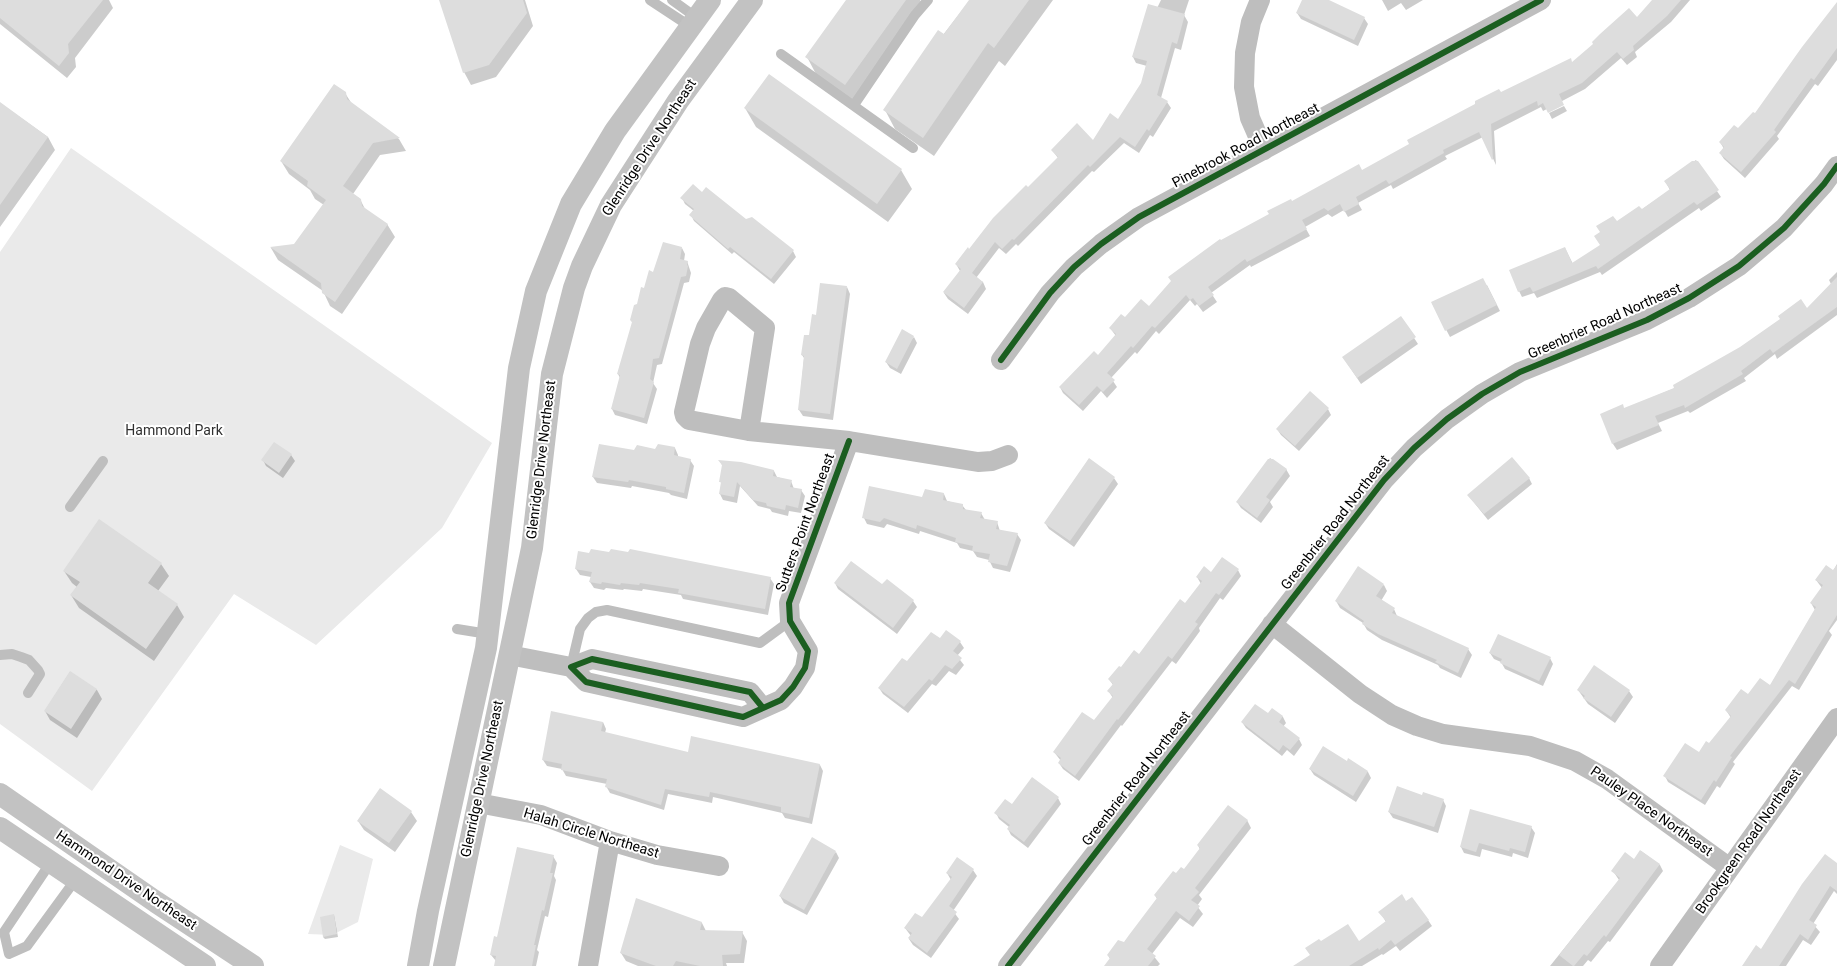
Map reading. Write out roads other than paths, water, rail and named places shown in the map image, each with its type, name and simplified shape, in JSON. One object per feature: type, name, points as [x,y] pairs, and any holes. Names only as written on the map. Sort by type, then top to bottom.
[{"type":"main road","name":"Glenridge Drive Northeast","points":[[418,966],[428,911],[486,648],[518,376],[536,291],[571,204],[615,131],[710,0]]},
{"type":"main road","name":"Glenridge Drive Northeast","points":[[444,966],[532,548],[552,374],[568,309],[582,266],[611,205],[678,101],[752,0]]},
{"type":"main road","name":"Hammond Drive Northeast","points":[[0,794],[156,902],[253,966]]},
{"type":"main road","name":"Hammond Drive Northeast","points":[[0,828],[206,966]]},
{"type":"street","points":[[1260,0],[1251,22],[1244,53],[1244,87],[1250,118],[1264,150]]},
{"type":"street","name":"Pinebrook Road Northeast","points":[[1001,360],[1050,293],[1074,267],[1101,244],[1138,217],[1540,0]]},
{"type":"street","name":"Greenbrier Road Northeast","points":[[1008,966],[1384,480],[1414,448],[1447,419],[1482,394],[1520,372],[1647,320],[1689,298],[1739,266],[1784,228],[1824,184],[1837,166]]},
{"type":"street","points":[[749,431],[765,328],[729,298],[725,297],[702,336],[684,412],[685,416],[689,420],[749,431],[849,441],[978,462],[992,461],[1008,455]]},
{"type":"street","name":"Sutters Point Northeast","points":[[790,621],[789,603],[849,441]]},
{"type":"street","points":[[510,654],[571,667],[592,658],[750,692],[763,708],[781,700],[793,687],[805,668],[808,651],[790,621]]},
{"type":"street","name":"Pauley Place Northeast","points":[[1272,624],[1360,694],[1392,715],[1417,726],[1443,734],[1530,746],[1575,761],[1607,779],[1730,868]]},
{"type":"street","name":"Brookgreen Road Northeast","points":[[1660,966],[1837,718]]},
{"type":"street","name":"Halah Circle Northeast","points":[[478,803],[541,815],[610,841],[657,855],[719,866]]},
{"type":"street","points":[[588,966],[610,841]]},
{"type":"lane","points":[[650,0],[694,22]]},
{"type":"lane","points":[[672,0],[694,22]]},
{"type":"lane","points":[[854,105],[915,15],[928,0]]},
{"type":"lane","points":[[781,54],[912,148]]},
{"type":"lane","points":[[70,507],[104,461]]},
{"type":"lane","points":[[571,667],[580,629],[588,618],[596,612],[607,610],[760,642],[790,621]]},
{"type":"lane","points":[[457,629],[488,634]]},
{"type":"lane","points":[[0,655],[12,654],[21,657],[28,660],[38,670],[40,674],[28,693]]},
{"type":"lane","points":[[51,862],[4,932],[9,954],[27,946],[76,879]]},
{"type":"park label","name":"Hammond Park","points":[[174,431]]}]
